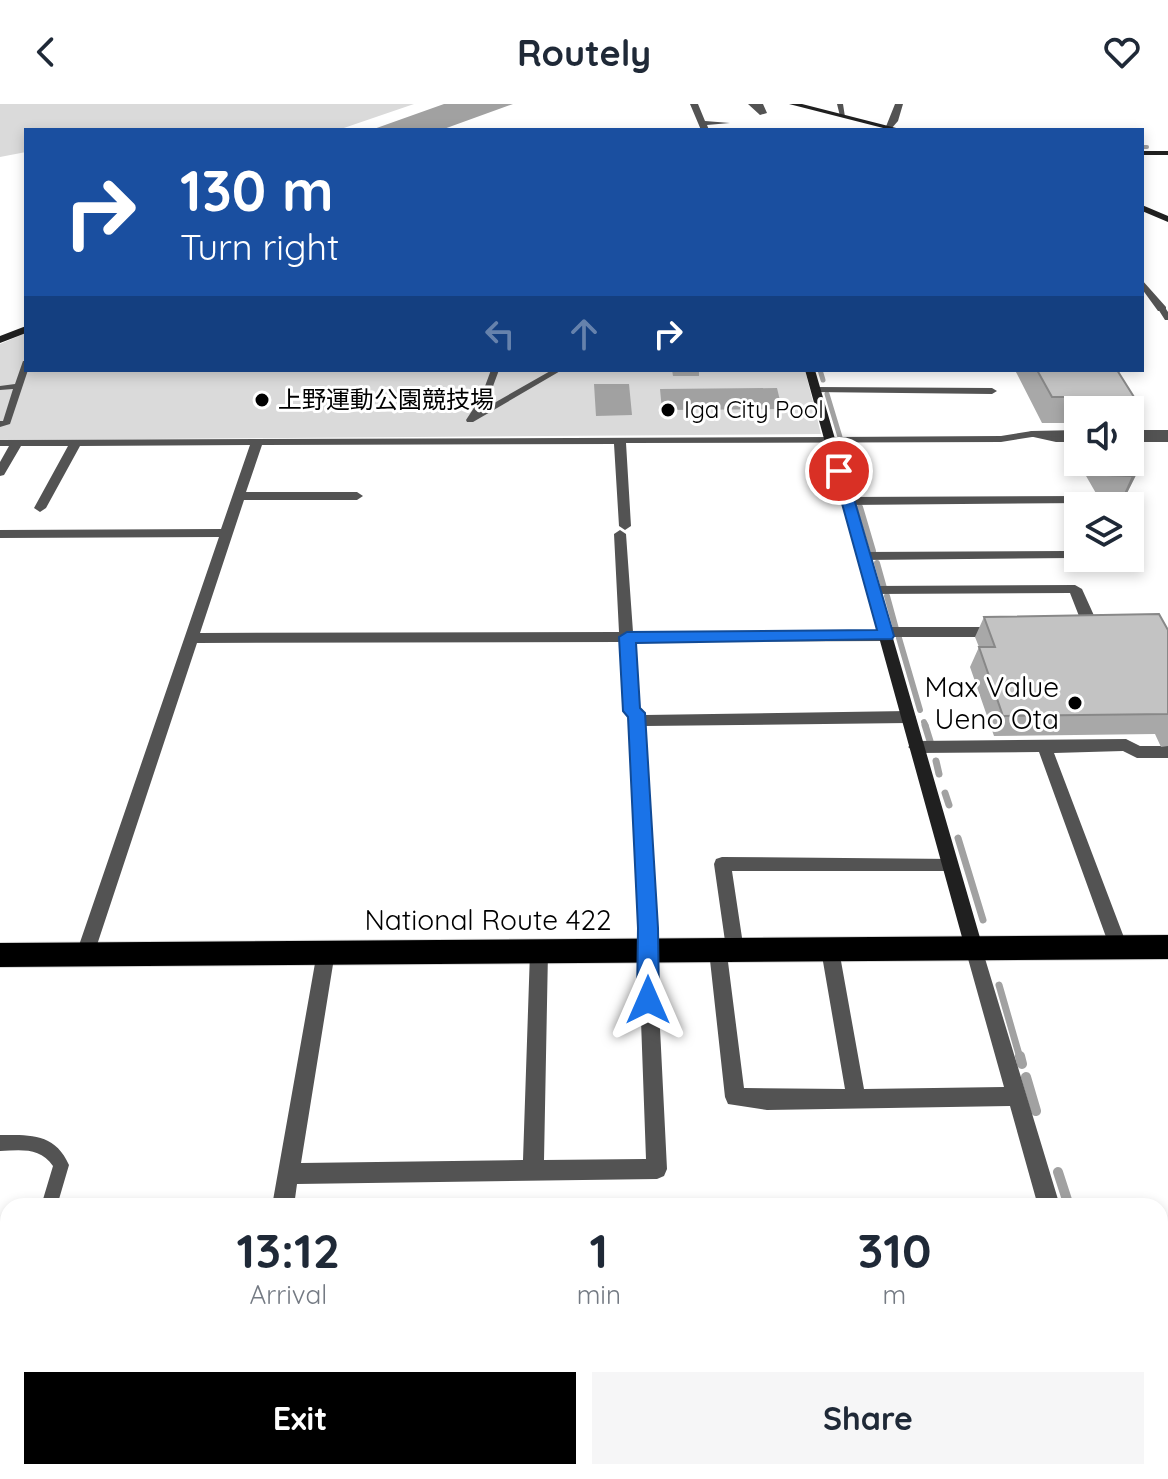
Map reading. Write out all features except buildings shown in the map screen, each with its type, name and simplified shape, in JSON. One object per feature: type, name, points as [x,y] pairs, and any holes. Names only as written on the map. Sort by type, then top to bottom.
[{"type":"highway","name":"National Route 422","points":[[0,955],[1168,947]]},
{"type":"street","points":[[694,104],[704,126],[726,123]]},
{"type":"street","points":[[752,104],[763,113],[759,104]]},
{"type":"street","points":[[793,104],[892,128]]},
{"type":"street","points":[[888,127],[894,121],[899,104]]},
{"type":"street","points":[[1144,153],[1168,153]]},
{"type":"street","points":[[1144,209],[1168,219]]},
{"type":"street","points":[[1144,285],[1166,312]]},
{"type":"street","points":[[1144,309],[1166,312]]},
{"type":"street","points":[[0,340],[24,330]]},
{"type":"street","points":[[811,372],[1047,1198]]},
{"type":"street","points":[[816,390],[992,391]]},
{"type":"street","points":[[1144,435],[1168,433]]},
{"type":"street","points":[[0,443],[1001,439],[1032,434],[1064,435]]},
{"type":"street","points":[[289,1174],[657,1169],[637,713],[631,711],[620,440]]},
{"type":"street","points":[[85,954],[257,442]]},
{"type":"street","points":[[0,472],[17,443]]},
{"type":"street","points":[[40,508],[76,443]]},
{"type":"street","points":[[238,496],[357,496]]},
{"type":"street","points":[[847,501],[1064,500]]},
{"type":"street","points":[[0,534],[227,533]]},
{"type":"street","points":[[863,556],[1064,555]]},
{"type":"street","points":[[873,590],[1075,589],[1094,631],[1079,631]]},
{"type":"street","points":[[191,638],[627,637],[1020,631]]},
{"type":"street","points":[[637,721],[908,717]]},
{"type":"street","points":[[916,747],[1126,745],[1137,752],[1168,752]]},
{"type":"street","points":[[1053,746],[1046,751],[1119,948]]},
{"type":"street","points":[[949,864],[722,864],[735,1097],[1018,1096]]},
{"type":"street","points":[[830,950],[856,1098]]},
{"type":"street","points":[[284,1198],[326,952]]},
{"type":"street","points":[[533,1171],[539,952]]},
{"type":"lane","points":[[840,104],[843,116]]},
{"type":"lane","points":[[0,424],[6,424],[24,370]]},
{"type":"lane","points":[[494,372],[485,397],[470,420],[554,372]]},
{"type":"lane","points":[[0,388],[19,386]]},
{"type":"lane","points":[[1144,437],[1168,439]]},
{"type":"lane","points":[[0,1143],[36,1143],[55,1152],[61,1165],[51,1198]]},
{"type":"shaded area","points":[[0,104],[414,104],[344,128],[24,128],[24,152],[0,157]]},
{"type":"shaded area","points":[[444,104],[513,104],[447,128],[377,128]]},
{"type":"shaded area","points":[[24,334],[24,372],[806,372],[821,434],[0,440],[0,344]]},
{"type":"shaded area","points":[[594,384],[629,384],[632,415],[596,416]]},
{"type":"shaded area","points":[[777,388],[782,409],[662,410],[660,389]]},
{"type":"waterway","points":[[821,372],[823,380]]},
{"type":"waterway","points":[[827,394],[840,437]]},
{"type":"waterway","points":[[842,443],[849,468]]},
{"type":"waterway","points":[[848,466],[857,496]]},
{"type":"waterway","points":[[860,507],[873,551]]},
{"type":"waterway","points":[[877,563],[884,588]]},
{"type":"waterway","points":[[887,596],[896,629]]},
{"type":"waterway","points":[[899,638],[920,710]]},
{"type":"waterway","points":[[924,722],[926,727]]},
{"type":"waterway","points":[[925,725],[930,741]]},
{"type":"waterway","points":[[936,761],[939,774]]},
{"type":"waterway","points":[[945,793],[949,805]]},
{"type":"waterway","points":[[958,838],[983,920]]},
{"type":"waterway","points":[[999,985],[1020,1058]]},
{"type":"waterway","points":[[1020,1056],[1022,1064]]},
{"type":"waterway","points":[[1026,1077],[1036,1111]]},
{"type":"waterway","points":[[1058,1172],[1066,1198]]},
{"type":"place","name":"上野運動公園競技場","points":[[262,400]]},
{"type":"place","name":"Iga City Pool","points":[[668,410]]},
{"type":"place","name":"Max Value Ueno Ota","points":[[1075,703]]},
{"type":"route","points":[[648,1000],[649,952],[637,713],[631,711],[627,637],[886,636],[839,471]]}]
